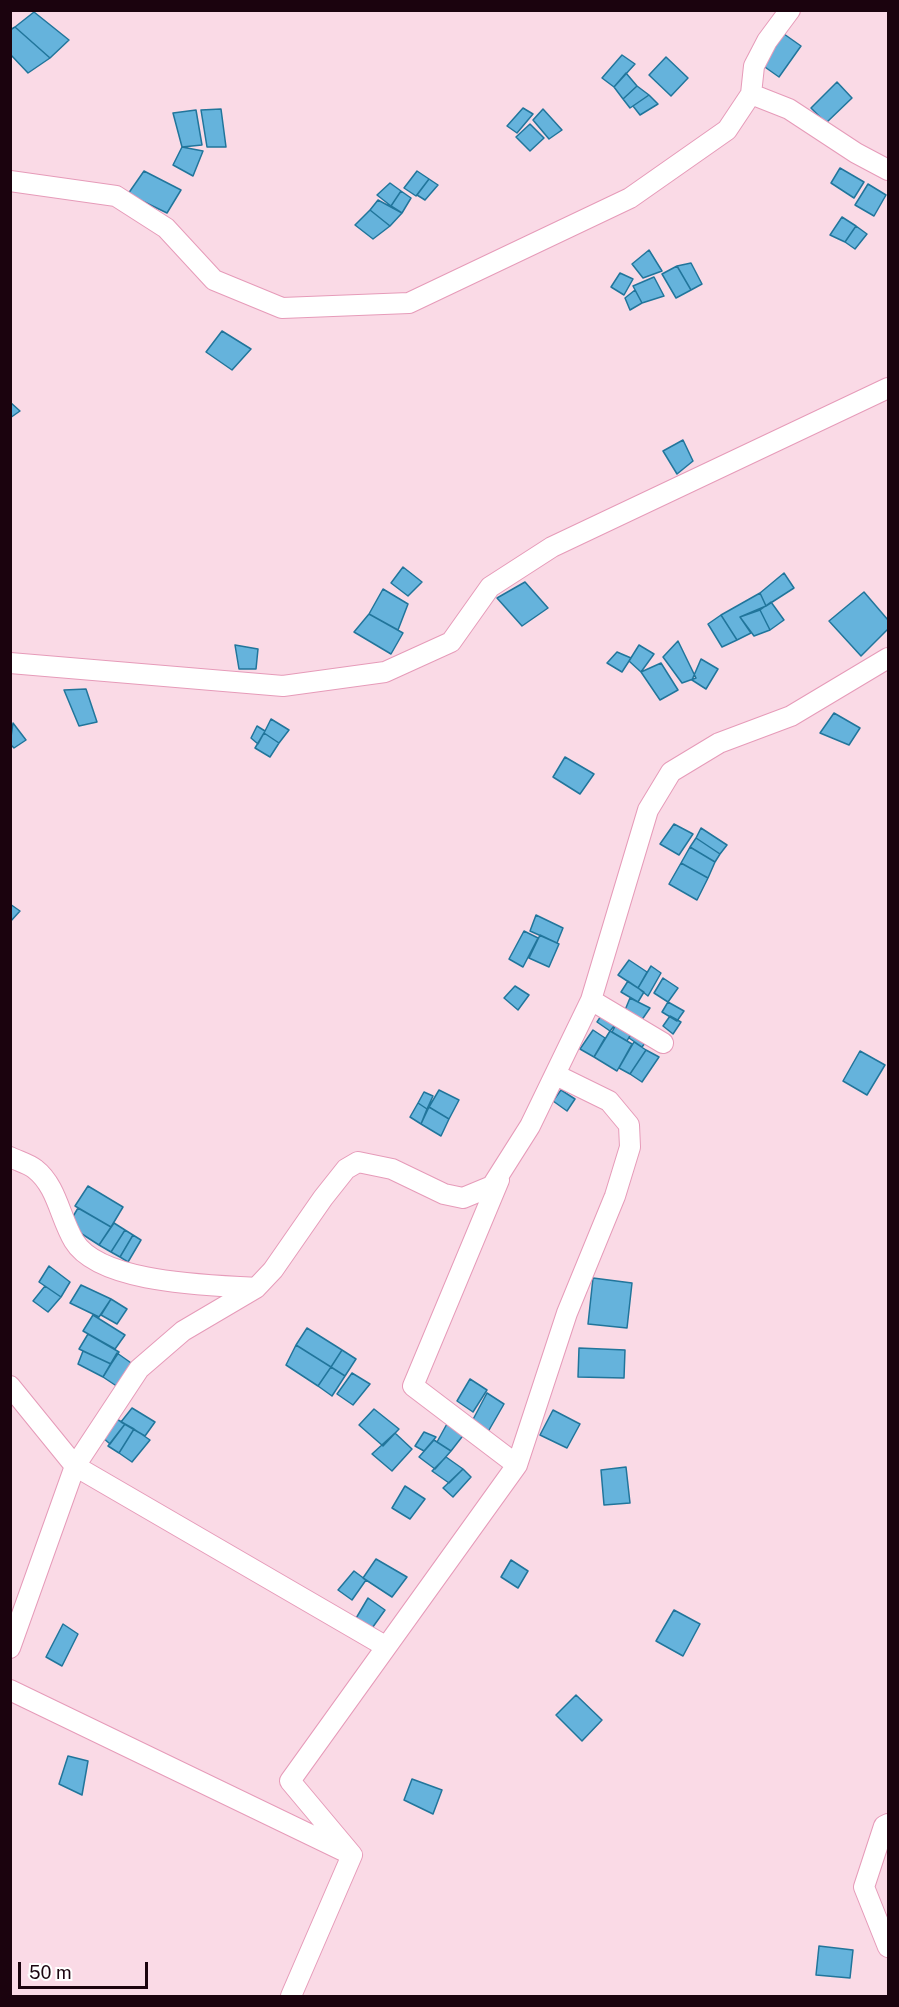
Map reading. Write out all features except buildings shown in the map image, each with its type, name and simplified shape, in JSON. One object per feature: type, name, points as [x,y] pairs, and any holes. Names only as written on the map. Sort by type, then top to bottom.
[{"type":"street","points":[[10,181],[116,196],[165,228],[214,280],[282,308],[409,303],[630,198],[727,130],[751,94],[754,66],[767,41],[790,10]]},
{"type":"street","points":[[751,94],[789,109],[856,153],[888,170]]},
{"type":"street","points":[[10,663],[283,686],[385,672],[451,642],[490,587],[552,547],[888,388]]},
{"type":"street","points":[[517,1465],[413,1386],[502,1173],[556,1075],[591,1000],[648,810],[671,772],[719,743],[791,716],[888,658]]},
{"type":"street","points":[[591,1000],[663,1043]]},
{"type":"street","points":[[352,1856],[290,1781],[517,1465],[567,1313],[615,1196],[630,1148],[629,1125],[609,1101],[556,1075]]},
{"type":"street","points":[[10,1157],[35,1169],[50,1185],[75,1244],[96,1261],[162,1282],[256,1288]]},
{"type":"street","points":[[10,1648],[75,1466],[139,1370],[183,1331],[256,1288],[273,1270],[322,1198],[346,1169],[358,1162],[392,1168],[444,1194],[463,1198],[492,1186],[502,1173]]},
{"type":"street","points":[[10,1386],[75,1466],[385,1646]]},
{"type":"street","points":[[10,1690],[352,1856]]},
{"type":"street","points":[[888,1824],[885,1826],[864,1887],[888,1947]]},
{"type":"street","points":[[291,1996],[352,1856]]}]
